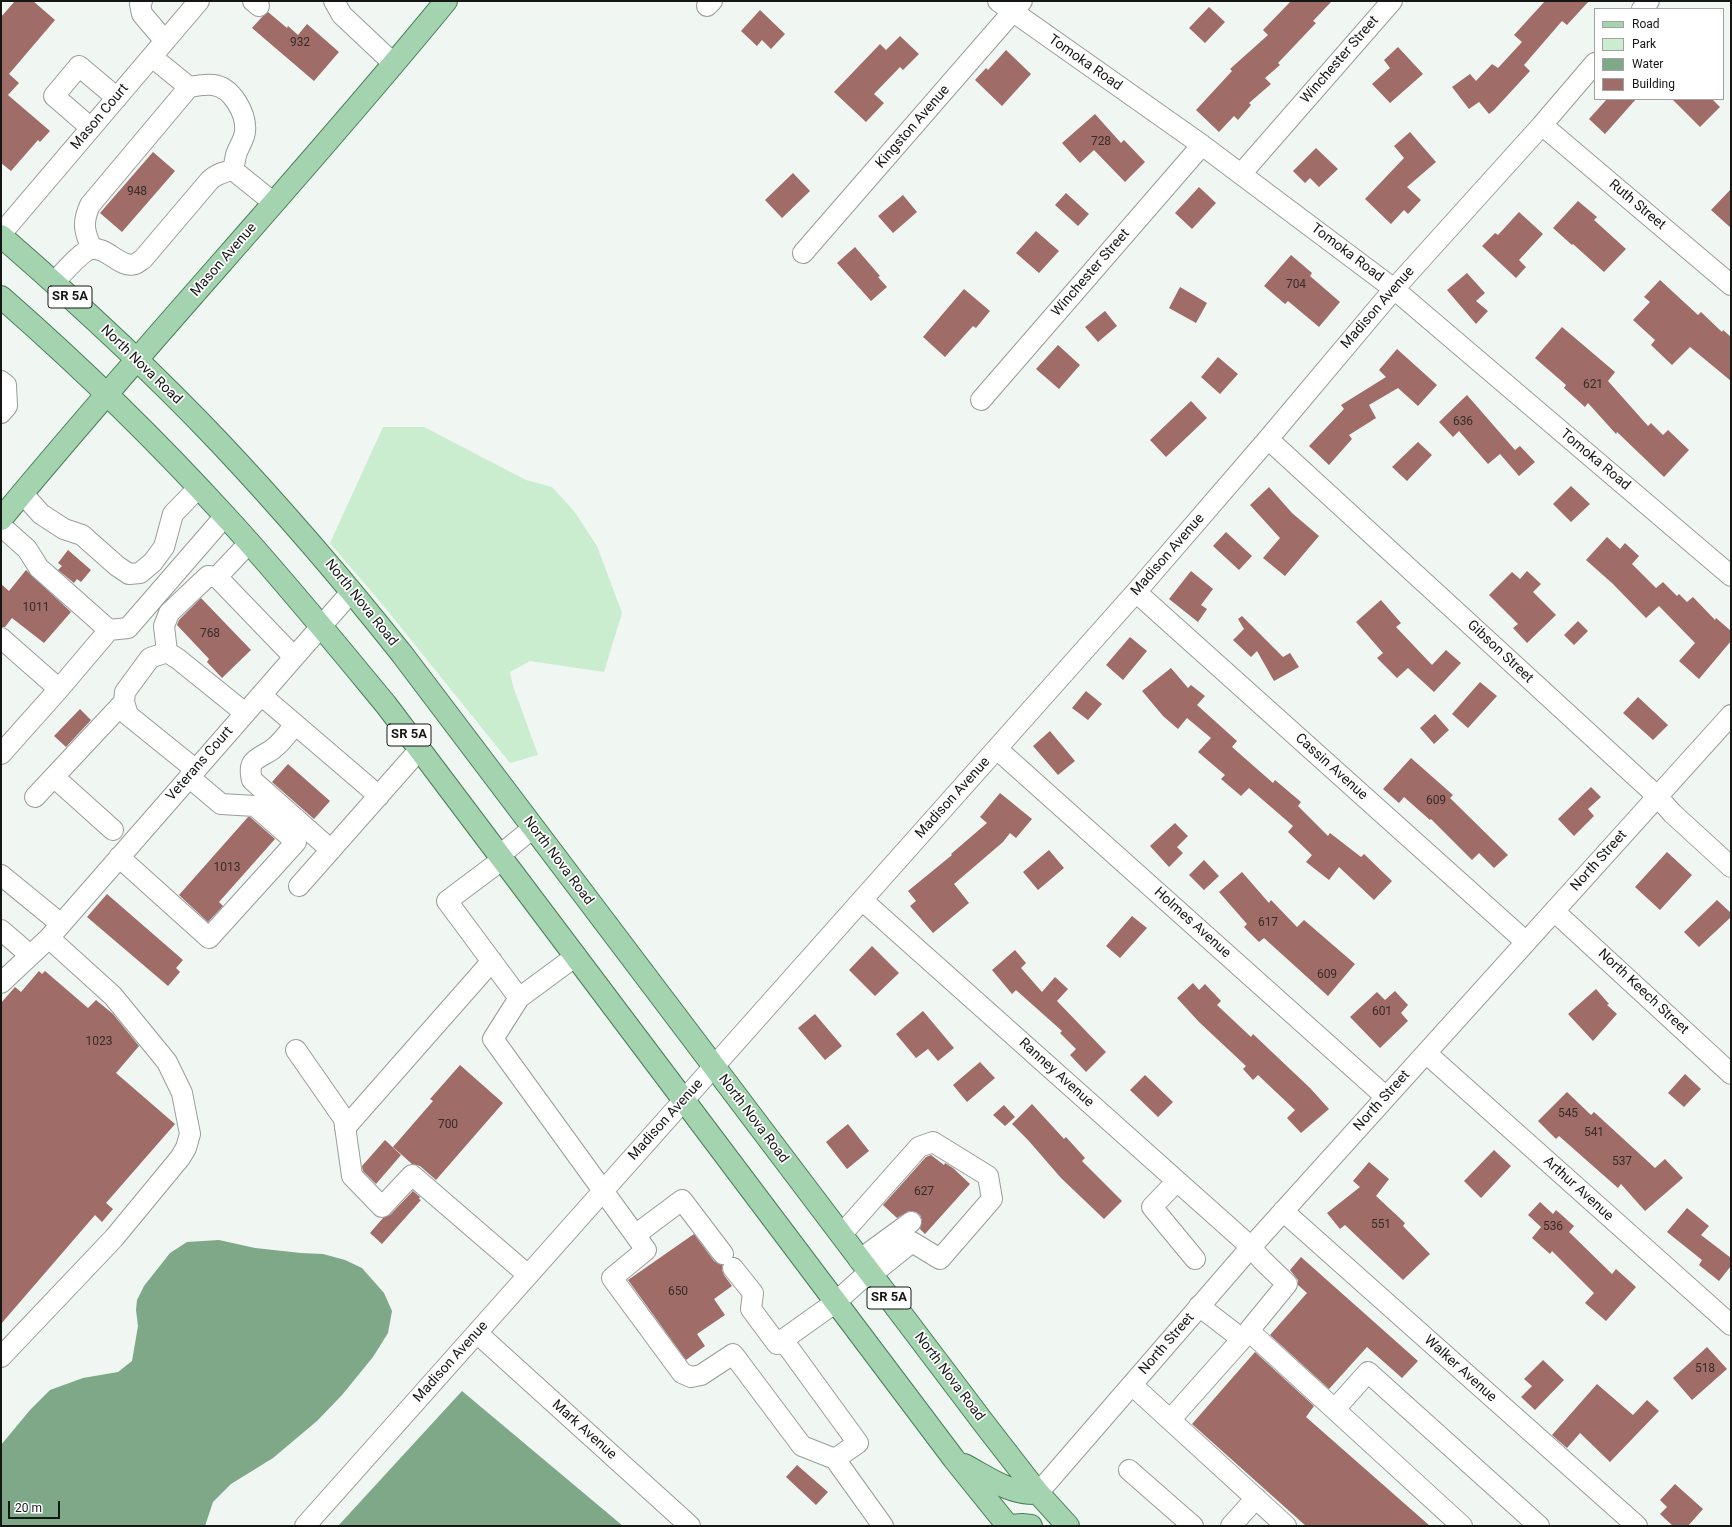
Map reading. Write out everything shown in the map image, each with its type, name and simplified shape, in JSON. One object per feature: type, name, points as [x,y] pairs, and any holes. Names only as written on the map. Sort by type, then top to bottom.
[{"type":"main road","name":"Mason Avenue","points":[[1,518],[136,360],[394,64],[446,1]]},
{"type":"main road","name":"North Nova Road","points":[[1,235],[54,282],[220,442],[352,591],[402,654],[713,1067],[1038,1493],[1068,1526]]},
{"type":"main road","name":"SR 5A","points":[[1,297],[107,394],[225,516],[321,626],[387,706],[954,1459],[1009,1526]]},
{"type":"main road","points":[[954,1459],[1005,1488],[1024,1493],[1038,1493]]},
{"type":"main road","points":[[1009,1526],[1031,1526]]},
{"type":"street","points":[[142,1],[140,4],[142,14],[165,41]]},
{"type":"street","name":"Mason Court","points":[[1,235],[199,1]]},
{"type":"street","points":[[334,1],[342,14],[394,64]]},
{"type":"street","name":"Winchester Street","points":[[1241,174],[1392,1]]},
{"type":"street","name":"Tomoka Road","points":[[1011,5],[1202,145],[1394,289],[1731,576]]},
{"type":"street","name":"Kingston Avenue","points":[[803,254],[1011,5]]},
{"type":"street","points":[[152,57],[189,87],[213,85],[222,88],[234,99],[240,109],[245,132],[236,155],[233,170]]},
{"type":"street","name":"Madison Avenue","points":[[305,1526],[1136,592],[1268,439],[1394,289],[1594,65]]},
{"type":"street","points":[[91,128],[54,96],[79,66],[117,98]]},
{"type":"street","points":[[92,249],[85,233],[84,223],[90,205],[189,87]]},
{"type":"street","name":"Ruth Street","points":[[1542,125],[1731,286]]},
{"type":"street","name":"Winchester Street","points":[[981,400],[1202,145]]},
{"type":"street","points":[[233,170],[274,203]]},
{"type":"street","points":[[54,282],[82,255],[92,249],[99,250],[126,263],[134,264],[143,258],[210,180],[217,175],[233,170]]},
{"type":"street","points":[[1,381],[6,385],[7,406],[1,413]]},
{"type":"street","name":"Gibson Street","points":[[1268,439],[1658,796],[1672,813],[1731,867]]},
{"type":"street","points":[[22,492],[41,514],[64,529],[82,535],[117,566],[129,574],[140,573],[153,562],[164,547],[173,514],[198,488]]},
{"type":"street","points":[[1,754],[109,630],[128,628],[225,516]]},
{"type":"street","points":[[1,526],[27,548],[39,568],[109,630]]},
{"type":"street","points":[[217,577],[249,543]]},
{"type":"street","points":[[167,652],[164,626],[169,613],[208,576],[217,577],[294,657]]},
{"type":"street","name":"Veterans Court","points":[[1,983],[55,931],[352,591]]},
{"type":"street","name":"Cassin Avenue","points":[[1136,592],[1526,942]]},
{"type":"street","points":[[1,638],[59,689]]},
{"type":"street","points":[[167,652],[178,659],[245,713]]},
{"type":"street","points":[[120,857],[209,938],[296,842],[255,806],[220,804],[192,773],[128,715],[124,702],[125,692],[150,658],[167,652]]},
{"type":"street","points":[[261,695],[379,796]]},
{"type":"street","points":[[36,797],[124,702]]},
{"type":"street","name":"North Street","points":[[1038,1493],[1283,1211],[1731,715]]},
{"type":"street","points":[[295,724],[274,749],[260,755],[252,764],[250,772],[252,780],[331,850]]},
{"type":"street","name":"Holmes Avenue","points":[[997,749],[1386,1097]]},
{"type":"street","points":[[299,886],[419,750]]},
{"type":"street","points":[[54,777],[113,830]]},
{"type":"street","points":[[519,998],[447,900],[502,857],[533,828]]},
{"type":"street","points":[[1,875],[55,931],[113,996],[167,1062],[182,1092],[190,1134],[186,1148],[180,1158],[114,1238],[1,1357]]},
{"type":"street","name":"Ranney Avenue","points":[[862,900],[1251,1247],[1287,1284],[1245,1335]]},
{"type":"street","name":"North Keech Street","points":[[1554,911],[1731,1074]]},
{"type":"street","points":[[1,930],[30,955]]},
{"type":"street","points":[[576,956],[519,998],[493,1039],[646,1250],[612,1278],[682,1373],[691,1377],[700,1376],[733,1354],[802,1446],[835,1459],[883,1526]]},
{"type":"street","points":[[345,1128],[492,961]]},
{"type":"street","points":[[296,1050],[344,1119],[352,1176],[382,1207],[412,1175],[528,1275]]},
{"type":"street","name":"Arthur Avenue","points":[[1426,1053],[1731,1325]]},
{"type":"street","points":[[840,1234],[919,1147],[933,1142],[988,1176],[992,1199],[940,1259],[912,1242],[867,1269]]},
{"type":"street","points":[[1176,1181],[1152,1207],[1195,1259]]},
{"type":"street","points":[[635,1235],[682,1200],[753,1293],[751,1309],[780,1342],[858,1443],[835,1459]]},
{"type":"street","name":"Walker Avenue","points":[[1283,1211],[1638,1526]]},
{"type":"street","points":[[780,1342],[836,1302],[911,1222]]},
{"type":"street","points":[[1199,1306],[1245,1335],[1335,1409],[1462,1526]]},
{"type":"street","name":"Mark Avenue","points":[[477,1333],[690,1526]]},
{"type":"street","points":[[1170,1420],[1245,1335]]},
{"type":"street","points":[[1335,1409],[1368,1372],[1539,1526]]},
{"type":"street","points":[[1132,1385],[1286,1526]]},
{"type":"street","points":[[1129,1470],[1193,1526]]},
{"type":"street","points":[[1231,1526],[1256,1498]]},
{"type":"green space","points":[[383,427],[424,427],[526,480],[552,487],[574,511],[597,546],[622,613],[604,672],[530,661],[510,672],[513,686],[538,755],[510,763],[387,610],[330,543]]},
{"type":"water","points":[[219,1240],[255,1248],[323,1254],[345,1260],[362,1268],[384,1293],[392,1311],[388,1333],[373,1357],[342,1395],[317,1421],[273,1458],[231,1484],[213,1502],[205,1526],[1,1526],[1,1445],[30,1410],[50,1390],[83,1378],[118,1372],[132,1361],[138,1326],[136,1310],[137,1300],[144,1286],[170,1253],[187,1242]]},
{"type":"water","points":[[462,1391],[623,1526],[338,1526]]},
{"type":"building","points":[[15,1],[33,1],[55,20],[9,74],[19,83],[8,95],[50,131],[40,142],[38,140],[11,171],[1,163],[1,17]]},
{"type":"building","points":[[1291,1],[1332,1],[1313,21],[1316,23],[1278,63],[1280,65],[1265,78],[1271,84],[1249,103],[1251,105],[1238,120],[1234,116],[1219,132],[1196,110],[1232,71],[1230,69],[1268,35],[1263,30]]},
{"type":"building","points":[[1545,1],[1589,1],[1567,25],[1562,21],[1524,65],[1530,71],[1494,110],[1489,114],[1479,102],[1469,109],[1452,87],[1470,74],[1476,81],[1492,64],[1498,68],[1522,42],[1514,35]]},
{"type":"building","points":[[1209,7],[1225,22],[1205,43],[1189,28]]},
{"type":"building","points":[[760,10],[785,34],[771,49],[762,40],[757,46],[741,31]]},
{"type":"building","points":[[268,12],[298,35],[307,24],[339,52],[314,81],[252,28]]},
{"type":"building","points":[[900,36],[919,54],[903,70],[900,67],[874,94],[884,103],[866,122],[834,92],[880,44],[886,50]]},
{"type":"building","points":[[1398,47],[1423,74],[1390,103],[1372,84],[1390,68],[1384,60]]},
{"type":"building","points":[[1006,50],[1031,74],[1002,106],[975,80],[986,68],[988,70]]},
{"type":"building","points":[[1606,100],[1635,100],[1605,134],[1589,119]]},
{"type":"building","points":[[1673,100],[1713,100],[1720,107],[1700,127]]},
{"type":"building","points":[[1095,114],[1121,143],[1124,140],[1145,162],[1125,182],[1094,150],[1080,163],[1062,143]]},
{"type":"building","points":[[1410,132],[1436,162],[1407,187],[1421,200],[1408,214],[1404,210],[1391,224],[1365,199],[1404,158],[1394,146]]},
{"type":"building","points":[[1316,148],[1338,169],[1319,187],[1310,178],[1305,183],[1293,171]]},
{"type":"building","points":[[153,152],[175,171],[122,232],[100,213]]},
{"type":"building","points":[[793,173],[810,191],[782,218],[765,200]]},
{"type":"building","points":[[1199,187],[1216,203],[1192,229],[1175,213]]},
{"type":"building","points":[[1731,189],[1731,228],[1711,210]]},
{"type":"building","points":[[1066,193],[1089,214],[1078,226],[1055,205]]},
{"type":"building","points":[[903,195],[917,212],[893,233],[878,216]]},
{"type":"building","points":[[1578,201],[1597,217],[1594,220],[1626,249],[1604,272],[1553,228]]},
{"type":"building","points":[[1519,212],[1543,234],[1519,260],[1526,267],[1516,278],[1482,246],[1495,233],[1498,235]]},
{"type":"building","points":[[1036,231],[1059,251],[1039,273],[1016,253]]},
{"type":"building","points":[[855,247],[880,276],[878,277],[887,287],[871,301],[837,263]]},
{"type":"building","points":[[1291,255],[1312,273],[1310,276],[1340,302],[1319,327],[1288,301],[1285,304],[1264,286]]},
{"type":"building","points":[[1467,273],[1485,293],[1476,301],[1488,311],[1476,324],[1447,290]]},
{"type":"building","points":[[1660,280],[1698,315],[1701,312],[1722,332],[1723,330],[1731,337],[1731,381],[1690,347],[1672,365],[1651,345],[1655,340],[1633,320],[1650,302],[1644,297]]},
{"type":"building","points":[[1180,287],[1207,303],[1196,323],[1169,308]]},
{"type":"building","points":[[964,289],[990,311],[976,328],[973,326],[945,357],[923,337]]},
{"type":"building","points":[[1105,311],[1117,326],[1098,342],[1085,327]]},
{"type":"building","points":[[1562,327],[1615,372],[1608,381],[1648,426],[1651,423],[1663,435],[1668,430],[1689,450],[1664,477],[1617,432],[1616,434],[1588,403],[1585,407],[1564,388],[1566,385],[1535,358]]},
{"type":"building","points":[[1058,345],[1080,365],[1059,389],[1036,369]]},
{"type":"building","points":[[1397,349],[1437,385],[1418,406],[1398,388],[1369,405],[1376,418],[1349,435],[1352,439],[1329,465],[1309,446],[1344,409],[1341,405],[1386,377],[1379,370]]},
{"type":"building","points":[[1218,357],[1238,374],[1220,394],[1201,377]]},
{"type":"building","points":[[1467,395],[1515,450],[1520,446],[1535,462],[1519,476],[1500,454],[1488,464],[1459,431],[1453,437],[1439,422]]},
{"type":"building","points":[[1191,401],[1207,418],[1166,457],[1150,440]]},
{"type":"building","points":[[1418,442],[1432,455],[1407,481],[1392,467]]},
{"type":"building","points":[[1571,486],[1590,504],[1571,522],[1553,504]]},
{"type":"building","points":[[1269,487],[1292,513],[1319,536],[1285,576],[1263,558],[1280,538],[1250,505]]},
{"type":"building","points":[[1226,532],[1252,556],[1239,570],[1213,546]]},
{"type":"building","points":[[1607,537],[1620,549],[1625,543],[1639,556],[1632,564],[1656,588],[1663,582],[1677,596],[1679,594],[1687,602],[1693,597],[1715,620],[1716,618],[1731,631],[1731,641],[1699,679],[1679,661],[1695,643],[1659,606],[1646,618],[1613,584],[1586,560]]},
{"type":"building","points":[[68,550],[91,570],[81,582],[77,579],[74,583],[58,570],[62,566],[58,563]]},
{"type":"building","points":[[26,570],[71,612],[44,643],[12,618],[5,627],[1,627],[1,584],[9,591]]},
{"type":"building","points":[[1191,571],[1213,589],[1201,605],[1207,609],[1198,622],[1169,599]]},
{"type":"building","points":[[1527,571],[1541,584],[1533,592],[1556,615],[1527,643],[1513,628],[1518,624],[1489,595],[1512,572],[1520,579]]},
{"type":"building","points":[[201,598],[251,650],[222,678],[207,662],[209,659],[177,625],[179,620]]},
{"type":"building","points":[[1381,600],[1401,623],[1396,627],[1432,665],[1446,650],[1461,663],[1434,692],[1408,668],[1397,678],[1377,658],[1383,653],[1356,622]]},
{"type":"building","points":[[1242,616],[1283,657],[1290,653],[1299,667],[1274,681],[1257,651],[1251,657],[1233,640],[1244,629],[1238,619]]},
{"type":"building","points":[[1578,621],[1588,631],[1574,645],[1564,635]]},
{"type":"building","points":[[1130,637],[1147,651],[1123,680],[1106,665]]},
{"type":"building","points":[[1171,668],[1188,688],[1191,685],[1205,696],[1197,705],[1237,741],[1232,747],[1273,783],[1275,780],[1301,802],[1298,806],[1328,836],[1330,833],[1361,857],[1364,854],[1392,881],[1374,900],[1339,867],[1329,880],[1306,862],[1312,855],[1288,832],[1293,826],[1249,788],[1241,796],[1221,779],[1225,775],[1198,752],[1211,738],[1187,718],[1178,729],[1163,716],[1142,691]]},
{"type":"building","points":[[1480,682],[1497,696],[1468,728],[1452,714]]},
{"type":"building","points":[[1086,691],[1102,704],[1088,720],[1072,708]]},
{"type":"building","points":[[1638,697],[1668,725],[1653,740],[1623,713]]},
{"type":"building","points":[[80,709],[91,720],[66,747],[54,736]]},
{"type":"building","points":[[1435,714],[1449,730],[1434,744],[1420,728]]},
{"type":"building","points":[[1050,731],[1075,761],[1058,775],[1033,746]]},
{"type":"building","points":[[1411,758],[1453,795],[1450,798],[1508,855],[1494,868],[1479,853],[1472,860],[1431,819],[1430,820],[1404,797],[1399,803],[1383,789]]},
{"type":"building","points":[[288,764],[330,801],[314,819],[272,782]]},
{"type":"building","points":[[1591,787],[1601,797],[1588,809],[1594,816],[1574,836],[1558,819]]},
{"type":"building","points":[[1000,793],[1032,819],[1016,838],[1010,833],[1003,842],[954,884],[969,903],[933,933],[910,906],[916,901],[908,891],[952,855],[951,854],[987,823],[980,817]]},
{"type":"building","points":[[248,817],[250,817],[275,839],[219,902],[223,906],[208,922],[179,895]]},
{"type":"building","points":[[1175,823],[1188,836],[1177,847],[1183,853],[1169,867],[1150,846]]},
{"type":"building","points":[[1049,850],[1064,868],[1038,890],[1023,872]]},
{"type":"building","points":[[1667,852],[1692,875],[1660,910],[1635,887]]},
{"type":"building","points":[[1204,860],[1219,876],[1204,890],[1189,875]]},
{"type":"building","points":[[1242,872],[1269,903],[1271,900],[1297,927],[1304,920],[1355,964],[1328,996],[1264,938],[1259,942],[1244,927],[1247,924],[1219,892]]},
{"type":"building","points":[[107,894],[183,960],[176,968],[180,972],[168,986],[87,917]]},
{"type":"building","points":[[1717,900],[1731,913],[1731,917],[1699,947],[1684,932]]},
{"type":"building","points":[[1132,916],[1147,928],[1120,958],[1106,946]]},
{"type":"building","points":[[872,946],[899,973],[875,996],[849,970]]},
{"type":"building","points":[[1015,950],[1026,963],[1021,968],[1042,992],[1055,977],[1068,989],[1057,1001],[1106,1052],[1086,1072],[1070,1055],[1076,1049],[1060,1033],[1062,1031],[1016,990],[1012,994],[992,970]]},
{"type":"building","points":[[39,971],[42,974],[45,971],[88,1008],[96,1000],[113,1014],[139,1046],[116,1073],[175,1124],[106,1203],[113,1209],[102,1222],[95,1215],[1,1324],[1,1003],[15,987],[21,992]]},
{"type":"building","points":[[1193,983],[1199,990],[1205,984],[1221,1001],[1217,1005],[1251,1037],[1253,1034],[1310,1088],[1329,1109],[1301,1133],[1287,1118],[1295,1110],[1258,1075],[1253,1080],[1243,1069],[1246,1066],[1199,1022],[1177,998]]},
{"type":"building","points":[[1596,989],[1609,1004],[1607,1005],[1617,1014],[1593,1041],[1568,1014]]},
{"type":"building","points":[[1395,991],[1408,1005],[1401,1013],[1408,1021],[1380,1048],[1350,1017],[1377,992],[1385,1000]]},
{"type":"building","points":[[923,1011],[954,1048],[938,1061],[928,1049],[916,1058],[896,1034]]},
{"type":"building","points":[[815,1014],[842,1046],[825,1060],[798,1028]]},
{"type":"building","points":[[980,1062],[995,1078],[967,1102],[953,1085]]},
{"type":"building","points":[[460,1065],[503,1103],[436,1180],[420,1166],[412,1164],[393,1147],[433,1101],[430,1099]]},
{"type":"building","points":[[1685,1074],[1701,1089],[1684,1107],[1668,1093]]},
{"type":"building","points":[[1145,1075],[1173,1102],[1158,1117],[1130,1090]]},
{"type":"building","points":[[1567,1092],[1591,1115],[1594,1112],[1655,1168],[1665,1159],[1683,1178],[1645,1211],[1621,1184],[1618,1188],[1559,1136],[1556,1139],[1538,1121]]},
{"type":"building","points":[[1032,1104],[1064,1139],[1066,1137],[1085,1158],[1082,1161],[1122,1201],[1104,1219],[1061,1178],[1012,1124]]},
{"type":"building","points":[[1004,1105],[1015,1117],[1005,1126],[993,1115]]},
{"type":"building","points":[[848,1124],[869,1151],[847,1169],[826,1142]]},
{"type":"building","points":[[385,1140],[401,1155],[376,1184],[363,1171],[362,1166]]},
{"type":"building","points":[[1494,1150],[1511,1166],[1481,1198],[1464,1181]]},
{"type":"building","points":[[931,1155],[944,1165],[945,1163],[953,1168],[970,1184],[925,1234],[920,1229],[922,1220],[920,1215],[916,1212],[909,1211],[897,1218],[883,1205],[926,1157]]},
{"type":"building","points":[[1369,1162],[1389,1179],[1376,1196],[1405,1223],[1403,1226],[1430,1254],[1403,1280],[1345,1225],[1340,1229],[1327,1213],[1360,1187],[1353,1181]]},
{"type":"building","points":[[413,1191],[420,1197],[419,1199],[421,1200],[382,1244],[370,1233],[383,1218],[390,1215]]},
{"type":"building","points":[[1540,1202],[1553,1214],[1556,1210],[1574,1226],[1569,1232],[1612,1274],[1616,1269],[1636,1287],[1606,1321],[1585,1303],[1594,1293],[1552,1251],[1550,1254],[1532,1238],[1541,1227],[1528,1215]]},
{"type":"building","points":[[1687,1208],[1709,1226],[1701,1235],[1731,1258],[1731,1266],[1719,1281],[1699,1265],[1702,1260],[1667,1232]]},
{"type":"building","points":[[694,1234],[714,1261],[722,1265],[724,1275],[732,1286],[714,1299],[725,1315],[697,1334],[705,1346],[686,1360],[628,1280]]},
{"type":"building","points":[[1301,1257],[1418,1361],[1402,1378],[1367,1347],[1329,1389],[1270,1335],[1307,1293],[1298,1285],[1298,1280],[1290,1270]]},
{"type":"building","points":[[1707,1347],[1727,1369],[1692,1400],[1673,1378]]},
{"type":"building","points":[[1255,1352],[1314,1406],[1306,1417],[1430,1526],[1306,1526],[1192,1424]]},
{"type":"building","points":[[1543,1360],[1564,1380],[1535,1410],[1521,1397],[1532,1386],[1524,1379]]},
{"type":"building","points":[[1597,1384],[1633,1415],[1647,1400],[1659,1411],[1610,1462],[1580,1433],[1567,1448],[1552,1435]]},
{"type":"building","points":[[797,1465],[828,1492],[816,1505],[786,1477]]},
{"type":"building","points":[[1675,1484],[1703,1509],[1688,1526],[1673,1526],[1660,1514],[1667,1507],[1660,1500]]}]
